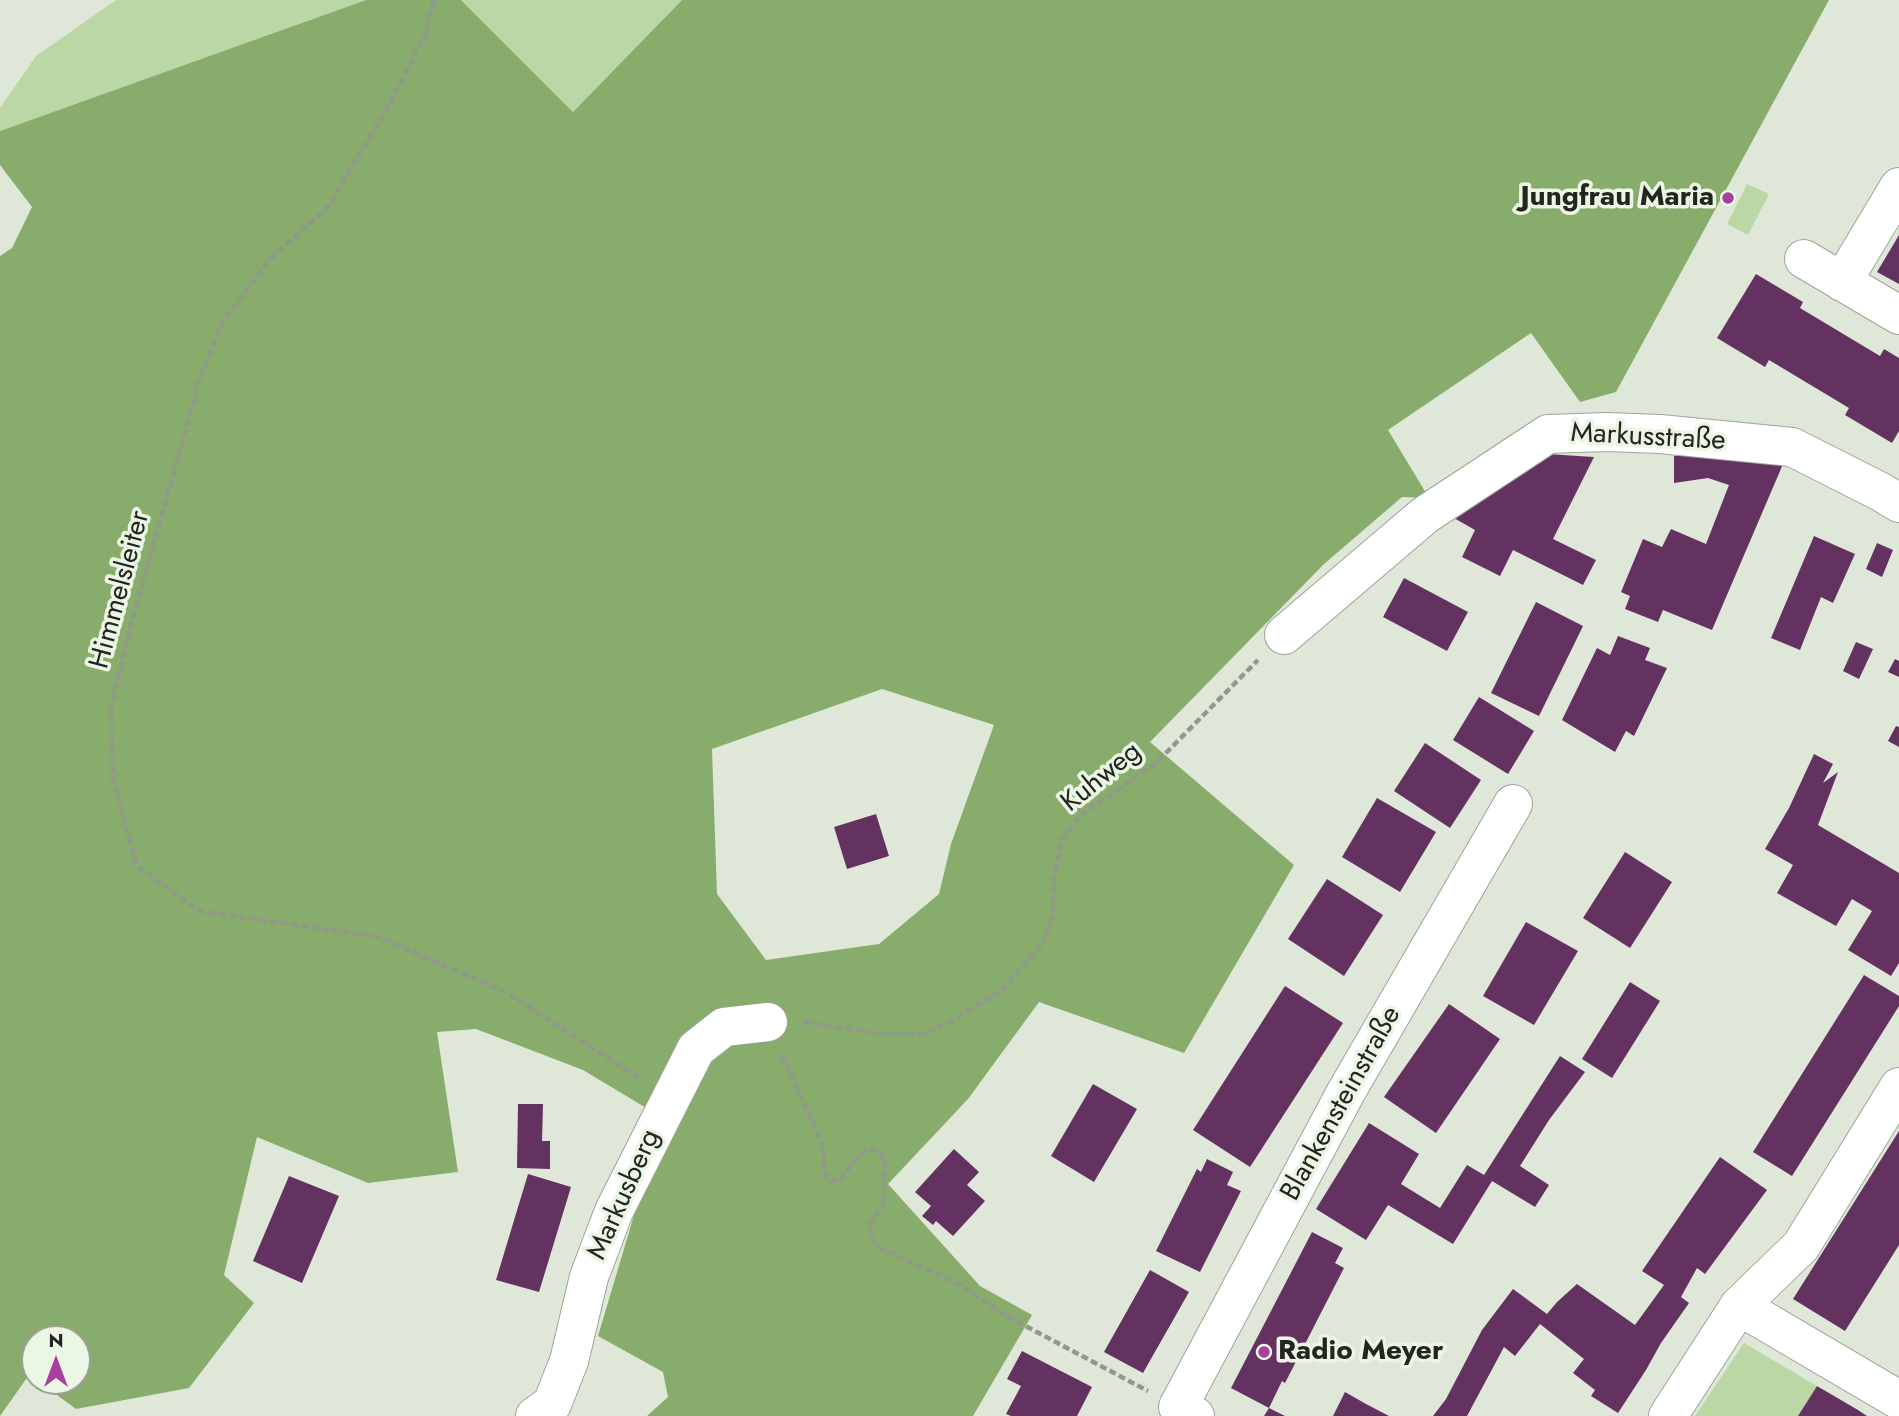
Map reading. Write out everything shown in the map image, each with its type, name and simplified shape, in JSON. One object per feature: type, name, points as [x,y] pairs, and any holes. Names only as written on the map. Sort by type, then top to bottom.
[{"type":"street","points":[[1842,282],[1899,187]]},
{"type":"street","points":[[1804,259],[1899,316]]},
{"type":"street","name":"Markusstraße","points":[[1284,635],[1425,514],[1548,434],[1660,434],[1792,447],[1899,503]]},
{"type":"street","name":"Blankensteinstraße","points":[[1186,1411],[1346,1093],[1513,804]]},
{"type":"street","name":"Markusberg","points":[[535,1416],[552,1404],[569,1361],[589,1277],[614,1211],[696,1049],[724,1027],[768,1022]]},
{"type":"street","points":[[1668,1416],[1739,1306],[1801,1246],[1899,1087]]},
{"type":"street","points":[[1739,1306],[1899,1400]]},
{"type":"path","name":"Himmelsleiter","points":[[434,0],[425,34],[391,102],[328,207],[270,259],[222,323],[200,379],[122,660],[111,709],[113,779],[138,866],[199,911],[379,937],[507,993],[670,1098]]},
{"type":"path","name":"Kuhweg","points":[[768,1022],[813,1022],[883,1034],[924,1032],[952,1021],[1002,990],[1043,943],[1053,914],[1054,877],[1062,840],[1082,814],[1155,764],[1284,635]]},
{"type":"path","points":[[768,1022],[824,1148],[824,1173],[832,1181],[841,1180],[855,1160],[866,1151],[877,1150],[885,1158],[883,1205],[869,1226],[876,1246],[961,1285],[1003,1314],[1186,1411]]},
{"type":"green space","points":[[116,0],[366,0],[0,131],[0,108],[36,56]]},
{"type":"green space","points":[[366,0],[461,0],[573,112],[682,0],[1829,0],[1616,392],[1580,402],[1531,333],[1388,430],[1429,498],[1402,497],[1324,564],[1150,742],[1294,865],[1184,1053],[1039,1002],[968,1099],[888,1184],[980,1286],[1032,1315],[973,1416],[647,1416],[668,1397],[663,1372],[598,1336],[663,1118],[583,1070],[476,1029],[437,1032],[458,1172],[368,1183],[257,1137],[224,1275],[254,1303],[189,1388],[76,1409],[57,1395],[91,1395],[91,1325],[21,1325],[21,1386],[0,1416],[0,256],[12,248],[32,207],[0,165],[0,131]],"holes":[[[882,689],[994,725],[951,844],[939,894],[879,944],[766,960],[717,894],[712,749]]]},
{"type":"green space","points":[[461,0],[682,0],[573,112]]},
{"type":"green space","points":[[1747,184],[1769,194],[1748,235],[1727,224]]},
{"type":"green space","points":[[1744,1343],[1817,1386],[1798,1416],[1695,1416]]},
{"type":"building","points":[[1899,235],[1899,284],[1877,272]]},
{"type":"building","points":[[1756,274],[1803,302],[1800,308],[1880,356],[1884,349],[1899,358],[1899,431],[1892,443],[1845,415],[1849,408],[1769,360],[1765,367],[1717,338]]},
{"type":"building","points":[[1547,454],[1594,457],[1553,539],[1596,560],[1583,585],[1513,550],[1500,576],[1462,557],[1475,530],[1454,518]]},
{"type":"building","points":[[1706,455],[1783,464],[1712,630],[1663,610],[1658,622],[1625,609],[1630,596],[1621,592],[1643,539],[1662,547],[1671,529],[1706,544],[1729,485],[1708,478],[1674,483],[1674,456]]},
{"type":"building","points":[[1814,536],[1855,554],[1833,603],[1821,597],[1800,650],[1771,638]]},
{"type":"building","points":[[1877,543],[1893,550],[1882,577],[1866,569]]},
{"type":"building","points":[[1404,578],[1468,612],[1447,651],[1383,617]]},
{"type":"building","points":[[1536,602],[1583,626],[1539,716],[1491,693]]},
{"type":"building","points":[[1618,636],[1650,648],[1645,660],[1667,668],[1634,736],[1626,731],[1615,752],[1562,720],[1597,648],[1610,655]]},
{"type":"building","points":[[1856,642],[1873,649],[1859,679],[1843,671]]},
{"type":"building","points":[[1895,659],[1899,661],[1899,677],[1888,672]]},
{"type":"building","points":[[1479,697],[1534,731],[1508,774],[1453,740]]},
{"type":"building","points":[[1896,726],[1899,727],[1899,747],[1888,741]]},
{"type":"building","points":[[1425,743],[1481,780],[1450,828],[1394,791]]},
{"type":"building","points":[[1814,754],[1833,764],[1823,783],[1838,772],[1818,825],[1899,873],[1899,963],[1891,976],[1848,950],[1872,911],[1852,899],[1836,926],[1777,893],[1793,865],[1765,849],[1789,808]]},
{"type":"building","points":[[1377,798],[1436,832],[1400,892],[1342,857]]},
{"type":"building","points":[[876,814],[889,856],[847,869],[834,827]]},
{"type":"building","points":[[1625,852],[1672,882],[1630,948],[1583,918]]},
{"type":"building","points":[[1327,879],[1383,915],[1344,976],[1288,939]]},
{"type":"building","points":[[1526,922],[1578,951],[1534,1025],[1483,996]]},
{"type":"building","points":[[1864,975],[1899,996],[1899,1006],[1792,1176],[1753,1152]]},
{"type":"building","points":[[1630,982],[1660,1001],[1612,1078],[1582,1059]]},
{"type":"building","points":[[1285,986],[1343,1023],[1250,1167],[1193,1130]]},
{"type":"building","points":[[1449,1004],[1500,1039],[1436,1133],[1384,1097]]},
{"type":"building","points":[[1560,1056],[1585,1072],[1549,1120],[1520,1166],[1549,1185],[1535,1207],[1492,1181],[1453,1244],[1388,1205],[1366,1240],[1316,1209],[1369,1123],[1419,1154],[1401,1184],[1440,1208],[1467,1165],[1484,1175]]},
{"type":"building","points":[[1093,1084],[1137,1109],[1094,1182],[1051,1156]]},
{"type":"building","points":[[518,1104],[543,1104],[542,1141],[550,1141],[550,1169],[517,1168]]},
{"type":"building","points":[[1899,1131],[1899,1245],[1845,1331],[1793,1299]]},
{"type":"building","points":[[954,1149],[979,1172],[967,1185],[985,1201],[953,1236],[936,1221],[933,1225],[922,1216],[931,1206],[915,1192]]},
{"type":"building","points":[[1720,1157],[1767,1190],[1705,1274],[1697,1268],[1681,1297],[1689,1303],[1618,1413],[1591,1396],[1595,1390],[1573,1373],[1584,1359],[1540,1324],[1515,1356],[1504,1347],[1467,1416],[1433,1416],[1446,1399],[1482,1330],[1513,1289],[1547,1314],[1577,1284],[1635,1325],[1664,1285],[1642,1271]]},
{"type":"building","points":[[1207,1159],[1233,1172],[1227,1185],[1241,1191],[1200,1272],[1156,1251],[1197,1169],[1201,1172]]},
{"type":"building","points":[[528,1174],[571,1187],[539,1292],[496,1280]]},
{"type":"building","points":[[289,1176],[339,1196],[302,1283],[253,1261]]},
{"type":"building","points":[[1312,1232],[1343,1248],[1335,1263],[1344,1268],[1285,1383],[1282,1381],[1269,1408],[1231,1388]]},
{"type":"building","points":[[1150,1270],[1189,1292],[1143,1373],[1104,1352]]},
{"type":"building","points":[[1022,1351],[1092,1387],[1077,1416],[1006,1414],[1021,1386],[1007,1379]]},
{"type":"building","points":[[1817,1386],[1858,1410],[1867,1416],[1798,1416]]},
{"type":"building","points":[[1345,1392],[1366,1404],[1389,1416],[1333,1416]]},
{"type":"building","points":[[1269,1408],[1285,1416],[1264,1416]]},
{"type":"place","name":"Jungfrau Maria","points":[[1728,198]]},
{"type":"place","name":"Radio Meyer","points":[[1264,1352]]}]
